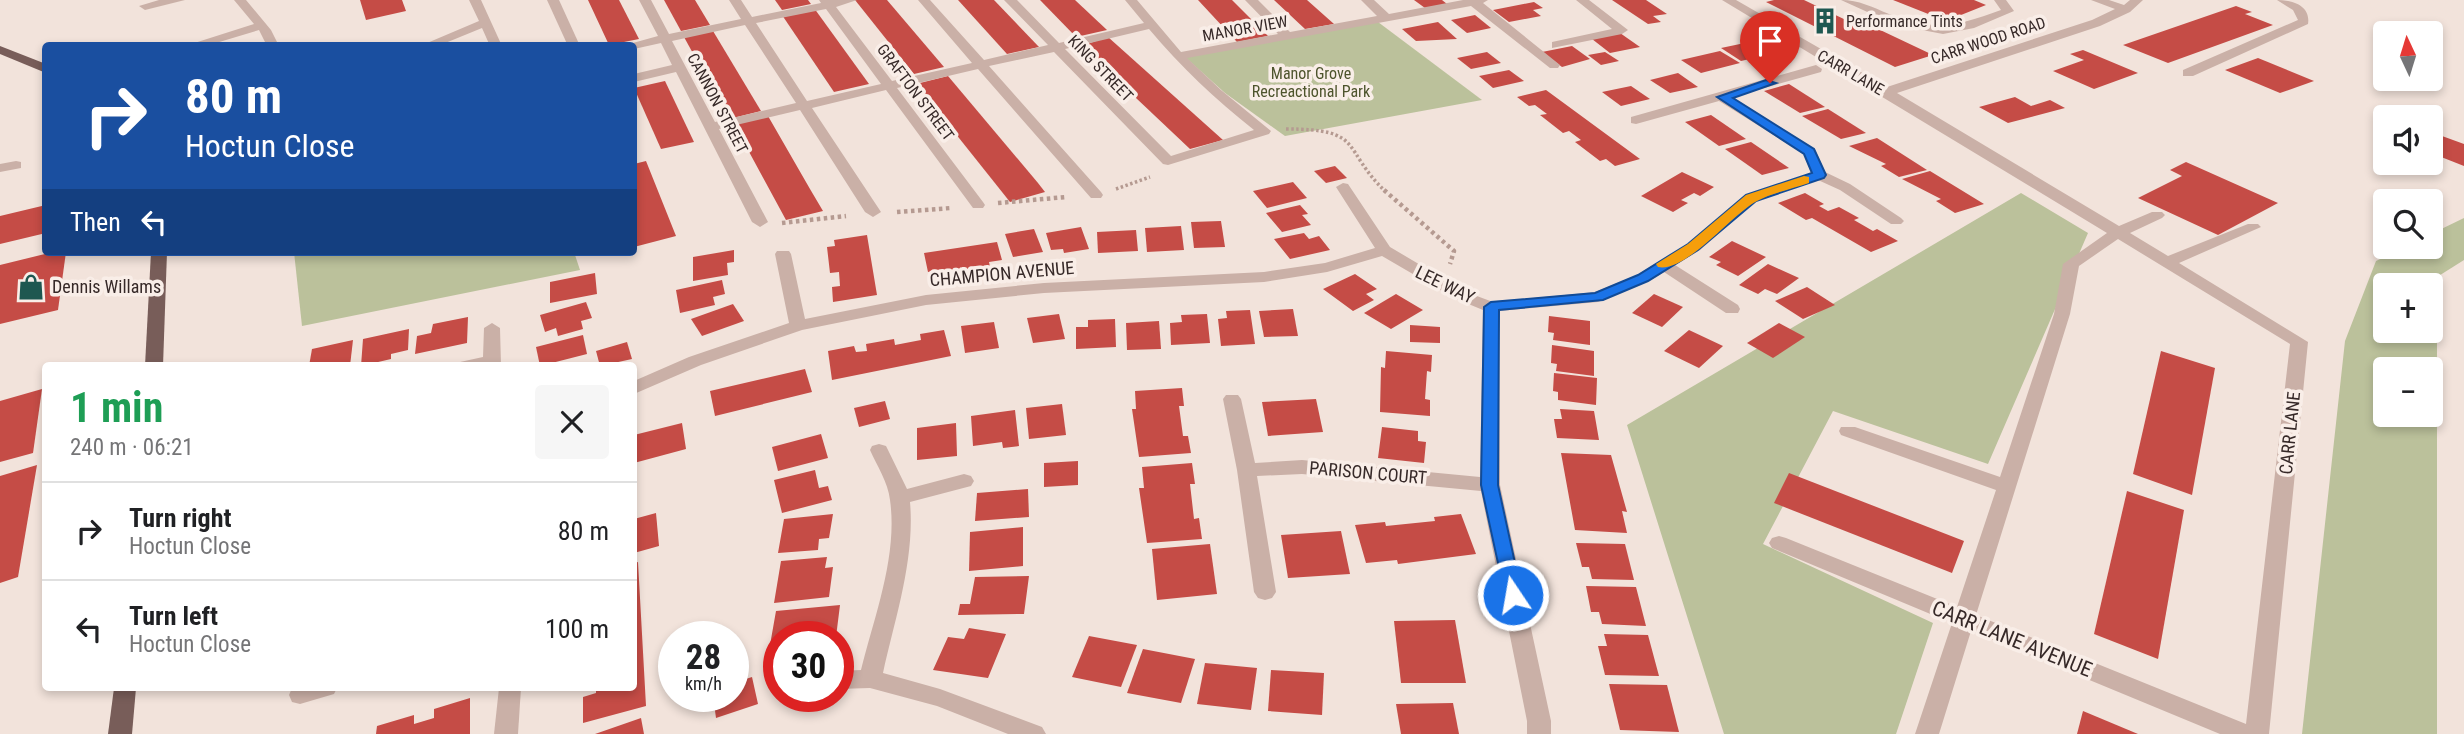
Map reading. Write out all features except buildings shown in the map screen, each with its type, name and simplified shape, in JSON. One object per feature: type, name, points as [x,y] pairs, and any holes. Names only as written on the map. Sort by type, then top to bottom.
[{"type":"main road","points":[[0,50],[42,67]]},
{"type":"main road","points":[[154,362],[159,256]]},
{"type":"main road","points":[[120,734],[125,691]]},
{"type":"street","points":[[145,6],[179,0]]},
{"type":"street","points":[[240,0],[271,42]]},
{"type":"street","points":[[475,0],[494,42]]},
{"type":"street","points":[[553,0],[572,42]]},
{"type":"street","name":"CANNON STREET","points":[[645,0],[760,222]]},
{"type":"street","points":[[735,0],[873,212]]},
{"type":"street","points":[[637,44],[826,2],[851,0]]},
{"type":"street","points":[[924,0],[1096,195]]},
{"type":"street","name":"KING STREET","points":[[1010,0],[1168,161],[1264,131]]},
{"type":"street","points":[[1130,0],[1178,56],[1216,93],[1264,131]]},
{"type":"street","points":[[1251,0],[1287,36]]},
{"type":"street","points":[[1367,0],[1387,18]]},
{"type":"street","points":[[1556,45],[1622,30],[1582,0]]},
{"type":"street","name":"CARR LANE","points":[[1728,0],[1886,92],[2299,342],[2257,734]]},
{"type":"street","points":[[1847,0],[1919,29],[1938,30],[1957,29],[2008,11],[2000,0]]},
{"type":"street","points":[[2097,0],[2126,9]]},
{"type":"street","name":"CARR WOOD ROAD","points":[[1886,92],[2096,23],[2126,9],[2137,0]]},
{"type":"street","points":[[2188,73],[2304,21],[2304,15],[2296,6],[2283,0]]},
{"type":"street","points":[[1476,1],[1554,65]]},
{"type":"street","name":"MANOR VIEW","points":[[1178,56],[1476,1]]},
{"type":"street","name":"GRAFTON STREET","points":[[826,2],[978,205]]},
{"type":"street","points":[[436,42],[485,23]]},
{"type":"street","points":[[710,127],[1152,25]]},
{"type":"street","points":[[205,42],[261,26]]},
{"type":"street","points":[[637,77],[680,67]]},
{"type":"street","points":[[1636,120],[1816,69]]},
{"type":"street","points":[[1723,97],[1810,152],[1819,175]]},
{"type":"street","points":[[0,168],[16,165]]},
{"type":"street","points":[[1491,307],[1598,297],[1643,278],[1693,247],[1751,198],[1819,175],[1845,187],[1896,220]]},
{"type":"street","name":"LEE WAY","points":[[1343,187],[1384,250],[1460,295],[1491,307],[1490,485],[1539,721],[1539,734]]},
{"type":"street","points":[[1927,734],[2062,314],[2071,264],[2118,233],[2157,215]]},
{"type":"street","points":[[2167,262],[2253,227]]},
{"type":"street","name":"CHAMPION AVENUE","points":[[637,387],[695,361],[797,326],[926,300],[1044,288],[1264,276],[1327,267],[1384,250]]},
{"type":"street","points":[[783,254],[797,326]]},
{"type":"street","points":[[1663,264],[1732,309]]},
{"type":"street","points":[[492,328],[492,362]]},
{"type":"street","points":[[1232,399],[1247,470],[1265,592]]},
{"type":"street","points":[[1848,431],[2007,487]]},
{"type":"street","points":[[870,679],[893,577],[902,519],[900,498],[879,450]]},
{"type":"street","name":"PARISON COURT","points":[[1247,470],[1302,467],[1490,485]]},
{"type":"street","points":[[900,498],[964,481]]},
{"type":"street","name":"CARR LANE AVENUE","points":[[1779,543],[2245,734]]},
{"type":"street","points":[[854,680],[870,679],[940,698],[1034,734]]},
{"type":"street","points":[[300,695],[315,691]]},
{"type":"street","points":[[506,734],[510,691]]},
{"type":"path","points":[[1264,131],[1308,129],[1337,133],[1354,146],[1374,180],[1415,218],[1437,232],[1454,251],[1449,269],[1431,279]]},
{"type":"green space","name":"Manor Grove Recreactional Park","points":[[1378,22],[1482,100],[1285,136],[1225,93],[1185,57]]},
{"type":"green space","points":[[2021,193],[2088,233],[1988,464],[1833,411],[1763,544],[1933,623],[1896,734],[1724,734],[1627,425]]},
{"type":"green space","points":[[2464,218],[2464,260],[2443,273],[2373,273],[2373,343],[2437,343],[2437,357],[2373,357],[2373,427],[2437,427],[2437,734],[2302,734],[2345,341],[2376,261],[2443,259],[2443,228]]},
{"type":"green space","points":[[294,256],[575,256],[580,270],[302,326]]},
{"type":"slow traffic","points":[[1664,264],[1693,247],[1751,198],[1804,180]]},
{"type":"place","name":"Performance Tints","points":[[1825,21]]},
{"type":"place","name":"Dennis Willams","points":[[31,287]]},
{"type":"route","points":[[1513,595],[1490,485],[1491,307],[1598,297],[1643,278],[1693,247],[1751,198],[1819,175],[1810,152],[1723,97],[1770,83]]}]
